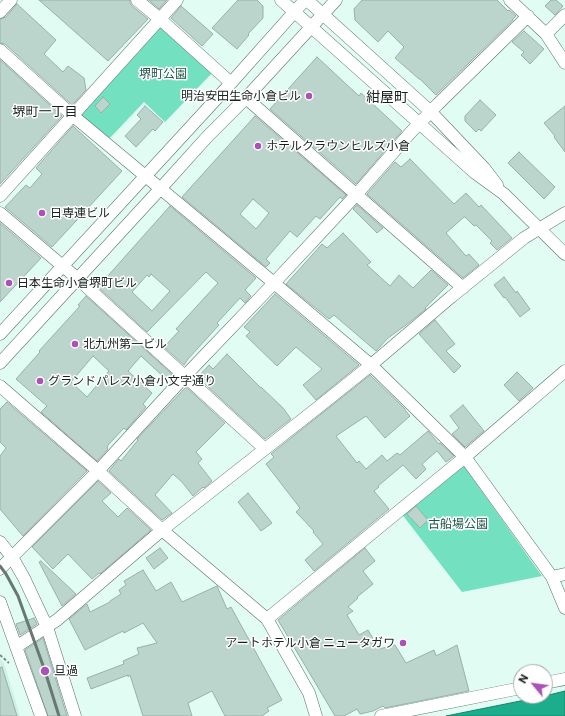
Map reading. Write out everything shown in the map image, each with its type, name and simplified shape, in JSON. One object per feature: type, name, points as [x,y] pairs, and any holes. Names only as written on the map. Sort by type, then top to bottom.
[{"type":"street","points":[[0,12],[11,0]]},
{"type":"street","points":[[137,0],[231,83]]},
{"type":"street","points":[[0,196],[177,0]]},
{"type":"street","points":[[280,0],[475,173],[504,194]]},
{"type":"street","points":[[0,334],[306,0],[431,112],[484,168],[504,194],[565,254]]},
{"type":"street","points":[[0,363],[207,137],[246,98],[336,0]]},
{"type":"street","points":[[510,0],[546,34],[565,63]]},
{"type":"street","points":[[546,34],[565,15]]},
{"type":"street","points":[[0,569],[98,471],[185,376],[356,195],[411,132],[528,16]]},
{"type":"street","points":[[0,50],[72,115],[274,282],[371,365],[465,457],[552,577],[565,608]]},
{"type":"street","points":[[246,98],[463,288]]},
{"type":"street","points":[[0,213],[78,279],[265,449]]},
{"type":"street","points":[[16,647],[57,620],[162,530],[371,365],[451,297],[524,238],[565,213]]},
{"type":"street","points":[[267,619],[465,457],[565,371]]},
{"type":"street","points":[[0,386],[98,471],[162,530],[267,619],[309,693],[316,716]]},
{"type":"street","points":[[0,542],[12,557],[24,578],[47,627],[75,716]]},
{"type":"street","points":[[552,577],[565,574]]},
{"type":"street","points":[[0,602],[41,716]]},
{"type":"street","points":[[553,681],[565,679]]},
{"type":"street","points":[[381,716],[513,690]]},
{"type":"path","points":[[0,655],[10,664]]},
{"type":"shaded area","points":[[0,659],[4,663],[20,716],[0,716]]},
{"type":"shaded area","points":[[565,691],[565,716],[446,716],[513,702],[513,704],[553,704],[553,694]]},
{"type":"green space","name":"堺町公園","points":[[161,24],[213,72],[165,122],[144,102],[109,139],[79,115]]},
{"type":"green space","name":"古船場公園","points":[[464,466],[542,576],[462,592],[401,513]]},
{"type":"building","points":[[39,0],[130,0],[132,6],[148,19],[108,61]]},
{"type":"building","points":[[149,0],[167,0],[159,9]]},
{"type":"building","points":[[238,0],[257,0],[263,6],[263,18],[248,34],[249,35],[237,49],[212,28]]},
{"type":"building","points":[[362,0],[497,0],[508,11],[509,10],[516,16],[436,95],[395,58],[404,47],[388,31],[378,42],[355,20],[354,9]]},
{"type":"building","points":[[551,0],[556,0],[563,6],[555,15],[545,6]]},
{"type":"building","points":[[17,4],[56,40],[44,54],[63,72],[68,66],[84,78],[86,90],[72,105],[5,44],[0,43],[0,19],[6,17]]},
{"type":"building","points":[[181,6],[213,34],[202,46],[171,18]]},
{"type":"building","points":[[524,31],[544,49],[530,64],[521,55],[524,52],[512,42]]},
{"type":"building","points":[[317,57],[359,96],[361,93],[402,131],[356,184],[270,109]]},
{"type":"building","points":[[0,60],[62,116],[0,184]]},
{"type":"building","points":[[103,97],[110,104],[101,113],[95,106]]},
{"type":"building","points":[[480,100],[496,115],[481,131],[479,129],[476,132],[465,121],[465,116]]},
{"type":"building","points":[[145,106],[163,122],[155,131],[153,129],[136,147],[125,136],[141,119],[137,115]]},
{"type":"building","points":[[565,106],[565,152],[554,137],[555,136],[544,123]]},
{"type":"building","points":[[255,116],[346,195],[342,199],[340,197],[320,219],[316,216],[297,237],[290,231],[266,259],[270,263],[266,267],[182,197]],"holes":[[[253,199],[269,213],[256,229],[240,214]]]},
{"type":"building","points":[[73,126],[122,171],[52,247],[5,207],[26,185],[30,188],[42,174],[36,168]]},
{"type":"building","points":[[519,152],[555,187],[544,199],[508,163]]},
{"type":"building","points":[[410,159],[454,204],[466,193],[479,207],[481,205],[512,238],[497,250],[490,243],[492,241],[476,225],[474,226],[464,217],[446,233],[466,256],[469,254],[479,265],[463,278],[367,194],[395,162],[401,167]]},
{"type":"building","points":[[357,205],[383,228],[377,233],[353,209]]},
{"type":"building","points":[[170,206],[256,278],[245,290],[251,296],[245,303],[240,298],[217,323],[219,325],[184,365],[164,347],[179,331],[176,329],[218,283],[206,272],[147,332],[98,287]],"holes":[[[151,274],[170,291],[152,311],[132,292],[147,275],[149,277]]]},
{"type":"building","name":"日本生命小倉堺町ビル","points":[[0,223],[41,258],[0,302]]},
{"type":"building","points":[[343,233],[371,262],[367,265],[390,286],[399,275],[413,288],[431,270],[448,285],[425,308],[426,309],[388,338],[376,351],[334,315],[329,319],[286,284],[322,244],[327,248]]},
{"type":"building","points":[[504,277],[516,293],[517,291],[530,309],[520,317],[494,285]]},
{"type":"building","points":[[275,294],[359,365],[316,400],[303,385],[322,369],[296,347],[277,366],[246,336],[250,332],[244,327]]},
{"type":"building","points":[[86,296],[172,374],[167,380],[141,356],[128,371],[152,393],[143,404],[146,407],[126,430],[124,428],[108,445],[108,449],[97,461],[41,412],[47,406],[16,379],[80,306],[78,305]],"holes":[[[93,356],[109,371],[87,397],[71,382]]]},
{"type":"building","points":[[435,320],[455,344],[446,351],[461,366],[454,373],[419,334]]},
{"type":"building","points":[[227,354],[283,408],[291,419],[265,439],[196,376],[198,374],[199,376],[209,365],[213,369]]},
{"type":"building","points":[[517,372],[533,388],[519,401],[504,385]]},
{"type":"building","points":[[370,375],[405,409],[410,416],[385,438],[366,416],[336,436],[357,463],[359,461],[366,469],[382,455],[387,461],[397,453],[400,455],[428,431],[439,444],[440,443],[454,456],[446,462],[437,451],[422,464],[426,469],[416,479],[403,465],[374,491],[389,509],[314,571],[305,560],[323,544],[313,532],[314,531],[296,512],[300,508],[266,464],[274,457],[271,454]]},
{"type":"building","points":[[186,387],[225,423],[196,452],[202,459],[198,463],[212,481],[193,496],[182,482],[173,474],[155,495],[172,513],[162,520],[109,471],[119,459],[121,461],[138,440],[137,439]]},
{"type":"building","points":[[7,402],[87,471],[23,536],[0,509],[0,456],[6,448],[0,442],[0,409]]},
{"type":"building","points":[[463,405],[484,431],[465,447],[452,434],[459,428],[450,416]]},
{"type":"building","points":[[98,481],[111,493],[102,501],[118,517],[127,508],[151,530],[100,574],[99,573],[92,579],[68,554],[53,569],[32,547]]},
{"type":"building","points":[[248,493],[272,523],[261,531],[238,502]]},
{"type":"building","points":[[416,506],[428,520],[420,528],[407,514]]},
{"type":"building","points":[[160,548],[168,558],[154,569],[146,558]]},
{"type":"building","name":"アートホテル小倉 ニュータガワ","points":[[365,548],[375,561],[363,571],[373,584],[357,597],[358,598],[348,607],[353,611],[347,615],[359,635],[368,630],[379,649],[395,645],[406,663],[434,650],[436,656],[457,645],[469,691],[385,708],[383,706],[373,711],[360,714],[357,709],[344,716],[335,716],[278,620]]},
{"type":"building","points":[[41,561],[76,594],[62,606],[39,562]]},
{"type":"building","points":[[143,570],[156,591],[171,582],[182,602],[217,586],[227,609],[231,607],[282,700],[267,708],[269,711],[262,716],[225,716],[212,691],[188,703],[192,716],[143,716],[130,675],[128,677],[128,675],[91,689],[87,678],[124,664],[123,661],[139,654],[137,648],[157,643],[143,623],[85,650],[69,619],[87,604],[90,612],[110,602],[121,594],[119,590],[126,585],[124,581]]},
{"type":"building","points":[[34,618],[37,624],[20,635],[16,624]]},
{"type":"building","points":[[43,638],[67,716],[48,716],[25,650]]},
{"type":"building","points":[[2,667],[17,716],[0,716],[0,668]]},
{"type":"railway","points":[[0,566],[18,596],[45,671],[59,716]]},
{"type":"place","name":"明治安田生命小倉ビル","points":[[309,96]]},
{"type":"place","name":"ホテルクラウンヒルズ小倉","points":[[258,146]]},
{"type":"place","name":"日専連ビル","points":[[42,213]]},
{"type":"place","name":"日本生命小倉堺町ビル","points":[[9,283]]},
{"type":"place","name":"北九州第一ビル","points":[[75,344]]},
{"type":"place","name":"グランドパレス小倉小文字通り","points":[[40,381]]},
{"type":"place","name":"アートホテル小倉 ニュータガワ","points":[[403,643]]},
{"type":"place","name":"旦過","points":[[45,671]]},
{"type":"district","name":"紺屋町","points":[[387,97]]},
{"type":"district","name":"堺町一丁目","points":[[45,112]]}]
